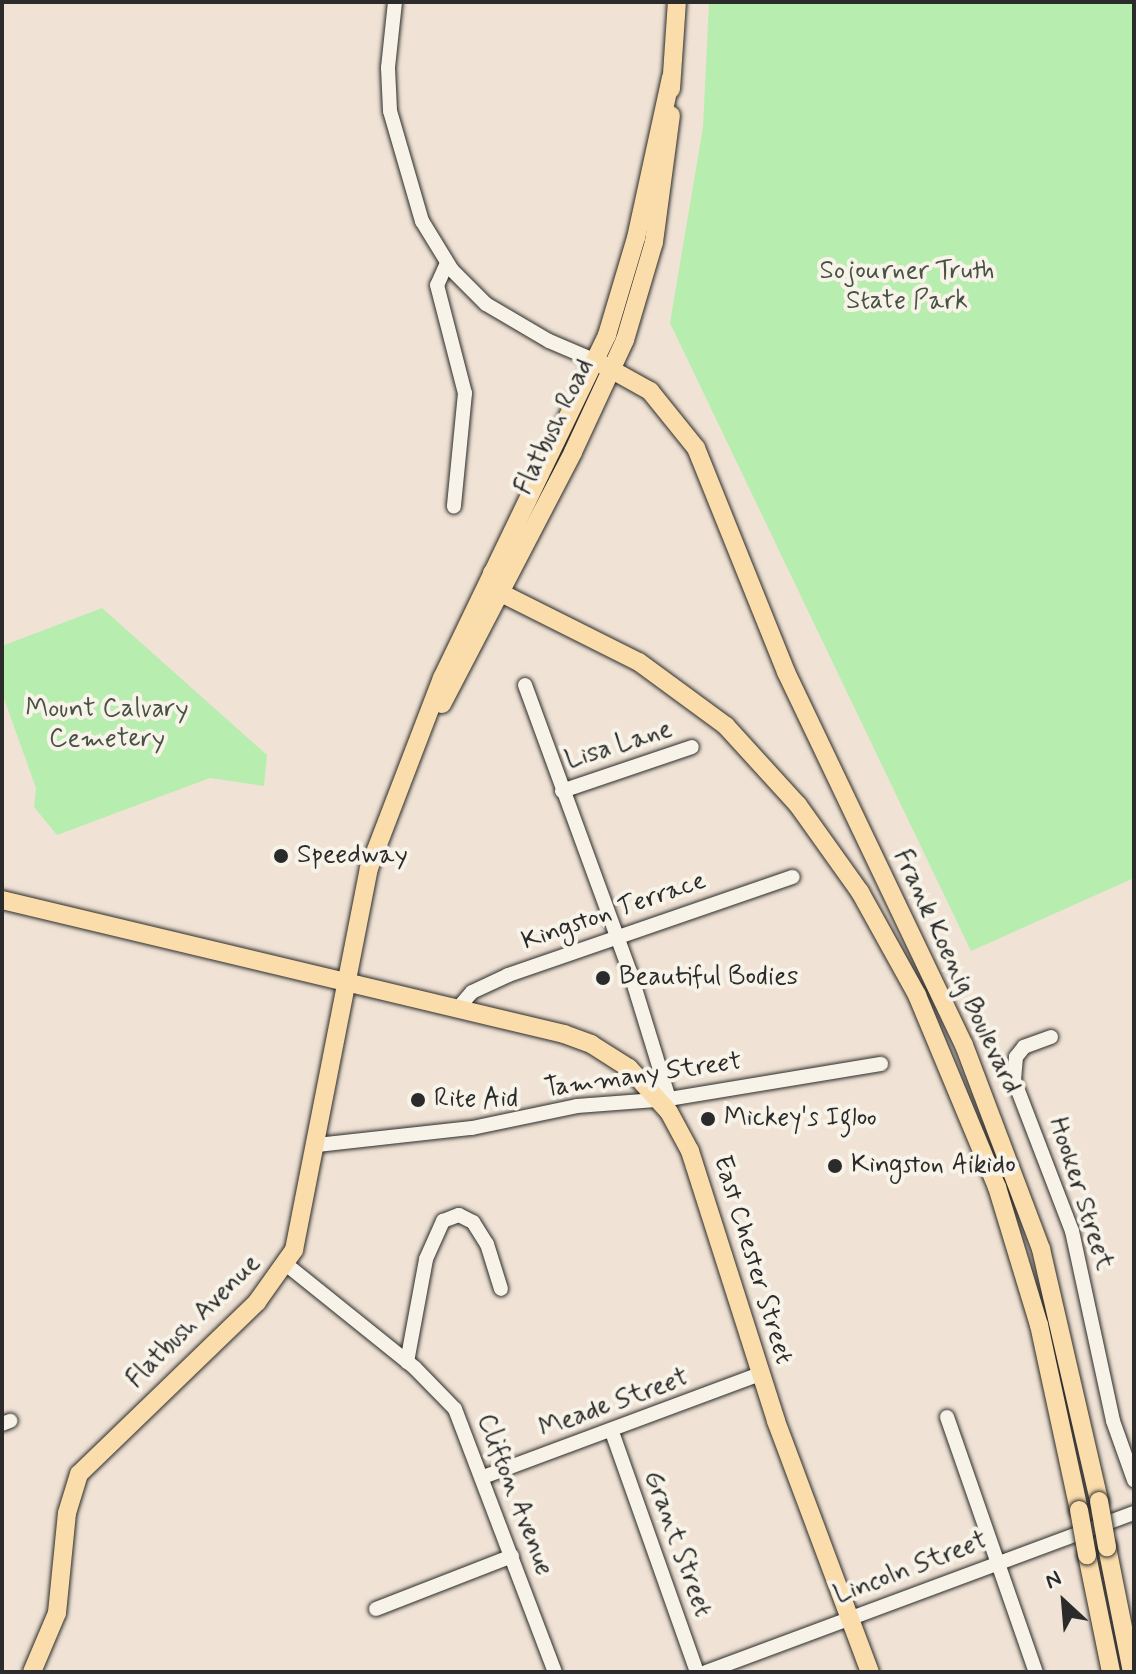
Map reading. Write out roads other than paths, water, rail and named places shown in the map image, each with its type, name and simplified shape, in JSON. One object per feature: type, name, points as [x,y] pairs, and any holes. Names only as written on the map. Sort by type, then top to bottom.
[{"type":"main road","name":"Flatbush Road","points":[[405,774],[501,593],[605,364],[659,219],[671,141],[671,78],[677,2]]},
{"type":"main road","name":"Flatbush Road","points":[[364,889],[431,703],[492,573],[605,364]]},
{"type":"main road","name":"Frank Koenig Boulevard","points":[[605,364],[661,401],[696,448],[786,672],[979,1078],[1044,1260],[1099,1501],[1132,1672]]},
{"type":"main road","points":[[492,573],[501,593]]},
{"type":"main road","name":"Frank Koenig Boulevard","points":[[501,593],[639,662],[705,708],[782,785],[860,892],[917,995],[997,1187],[1042,1337],[1111,1672]]},
{"type":"main road","name":"Flatbush Avenue","points":[[32,1672],[57,1613],[67,1513],[79,1474],[110,1438],[240,1319],[287,1265],[304,1220],[364,889]]},
{"type":"main road","name":"East Chester Street","points":[[2,900],[459,1007],[591,1044],[629,1068],[665,1100],[696,1166],[760,1374],[870,1672]]},
{"type":"street","points":[[395,2],[388,68],[390,111],[409,187],[447,263],[499,313],[605,364]]},
{"type":"street","points":[[447,263],[437,285],[465,393],[454,506]]},
{"type":"street","name":"East Chester Street","points":[[525,685],[617,936],[665,1100]]},
{"type":"street","name":"Lisa Lane","points":[[562,791],[692,747]]},
{"type":"street","name":"Kingston Terrace","points":[[459,1007],[490,982],[793,877]]},
{"type":"street","name":"Hooker Street","points":[[1051,1037],[1024,1047],[1016,1057],[1014,1080],[1072,1231],[1113,1421],[1134,1480]]},
{"type":"street","name":"Tammany Street","points":[[317,1145],[472,1128],[577,1106],[665,1100],[881,1064]]},
{"type":"street","points":[[407,1362],[426,1259],[443,1221],[465,1216],[480,1230],[501,1289]]},
{"type":"street","name":"Clifton Avenue","points":[[287,1265],[407,1362],[455,1409],[555,1672]]},
{"type":"street","name":"Meade Street","points":[[483,1477],[612,1432],[760,1374]]},
{"type":"street","points":[[947,1417],[1036,1672]]},
{"type":"street","name":"Grant Street","points":[[612,1432],[697,1672]]},
{"type":"street","name":"Lincoln Street","points":[[706,1672],[1134,1513]]},
{"type":"street","points":[[376,1609],[512,1556]]},
{"type":"place","name":"Speedway","points":[[281,856]]},
{"type":"place","name":"Beautiful Bodies","points":[[603,978]]},
{"type":"place","name":"Rite Aid","points":[[418,1100]]},
{"type":"place","name":"Mickey's Igloo","points":[[708,1119]]},
{"type":"place","name":"Kingston Aikido","points":[[835,1166]]},
{"type":"park label","name":"Sojourner Truth State Park","points":[[907,287]]},
{"type":"park label","name":"Mount Calvary Cemetery","points":[[107,725]]}]
